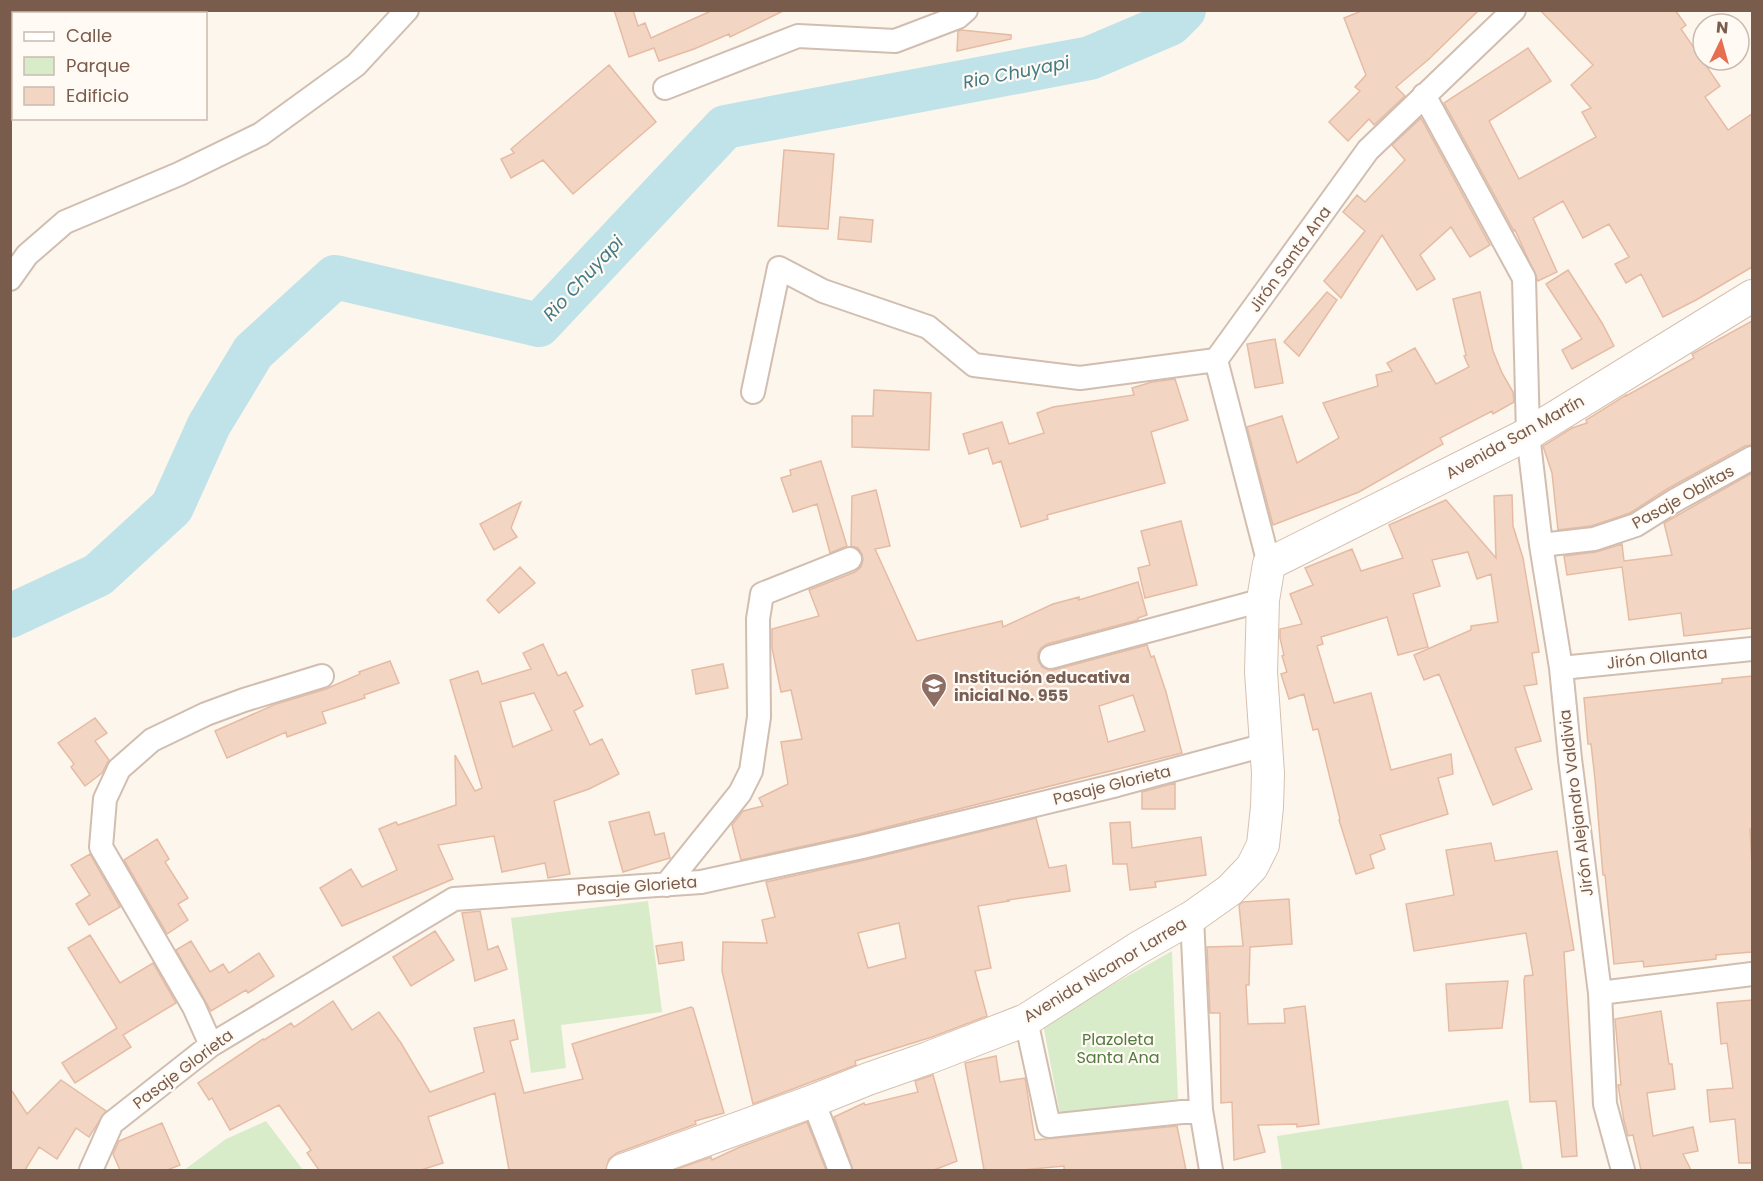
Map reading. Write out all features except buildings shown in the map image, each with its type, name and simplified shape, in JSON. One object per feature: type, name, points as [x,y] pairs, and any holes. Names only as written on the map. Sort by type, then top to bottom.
[{"type":"main road","name":"Avenida San Martín","points":[[1269,564],[1528,434],[1752,296]]},
{"type":"main road","name":"Avenida Nicanor Larrea","points":[[623,1170],[1026,1020],[1230,891],[1252,867],[1263,845],[1268,807],[1261,672],[1263,600],[1269,564]]},
{"type":"street","points":[[10,279],[27,255],[65,222],[179,174],[261,134],[356,65],[407,10]]},
{"type":"street","points":[[665,88],[798,36],[895,41],[958,17],[966,10]]},
{"type":"street","name":"Jirón Santa Ana","points":[[1216,360],[1368,150],[1514,10]]},
{"type":"street","name":"Jirón Alejandro Valdivia","points":[[1424,95],[1524,278],[1528,434],[1541,545],[1561,668],[1570,759],[1600,993],[1605,1104],[1623,1170]]},
{"type":"street","points":[[753,392],[779,268],[823,291],[928,327],[974,365],[1080,378],[1216,360],[1269,564]]},
{"type":"street","name":"Pasaje Oblitas","points":[[1541,545],[1594,539],[1636,525],[1752,458]]},
{"type":"street","points":[[666,885],[741,793],[751,771],[759,717],[758,619],[762,594],[850,559]]},
{"type":"street","points":[[1051,657],[1263,600]]},
{"type":"street","name":"Jirón Ollanta","points":[[1561,668],[1752,649]]},
{"type":"street","points":[[211,1045],[194,1007],[101,847],[105,799],[119,769],[152,740],[207,714],[244,700],[322,676]]},
{"type":"street","name":"Pasaje Glorieta","points":[[92,1170],[112,1123],[211,1045],[454,899],[701,882],[862,847],[1117,785],[1265,746]]},
{"type":"street","points":[[1192,917],[1201,1110],[1211,1170]]},
{"type":"street","points":[[1600,993],[1752,974]]},
{"type":"street","points":[[1026,1020],[1049,1126],[1201,1110]]},
{"type":"street","points":[[813,1101],[840,1170]]},
{"type":"green space","points":[[648,901],[662,1012],[561,1025],[566,1068],[531,1073],[511,918]]},
{"type":"green space","name":"Plazoleta Santa Ana","points":[[1172,951],[1178,1099],[1060,1114],[1043,1024]]},
{"type":"green space","points":[[1508,1100],[1523,1170],[1282,1170],[1277,1136]]},
{"type":"green space","points":[[266,1121],[303,1170],[184,1170],[226,1139]]},
{"type":"waterway","name":"Rio Chuyapi","points":[[10,616],[98,575],[172,507],[209,425],[253,352],[335,277],[539,325],[725,127],[1090,58],[1170,24],[1184,10]]},
{"type":"place","name":"Institución educativa inicial No. 955","points":[[934,709]]}]
